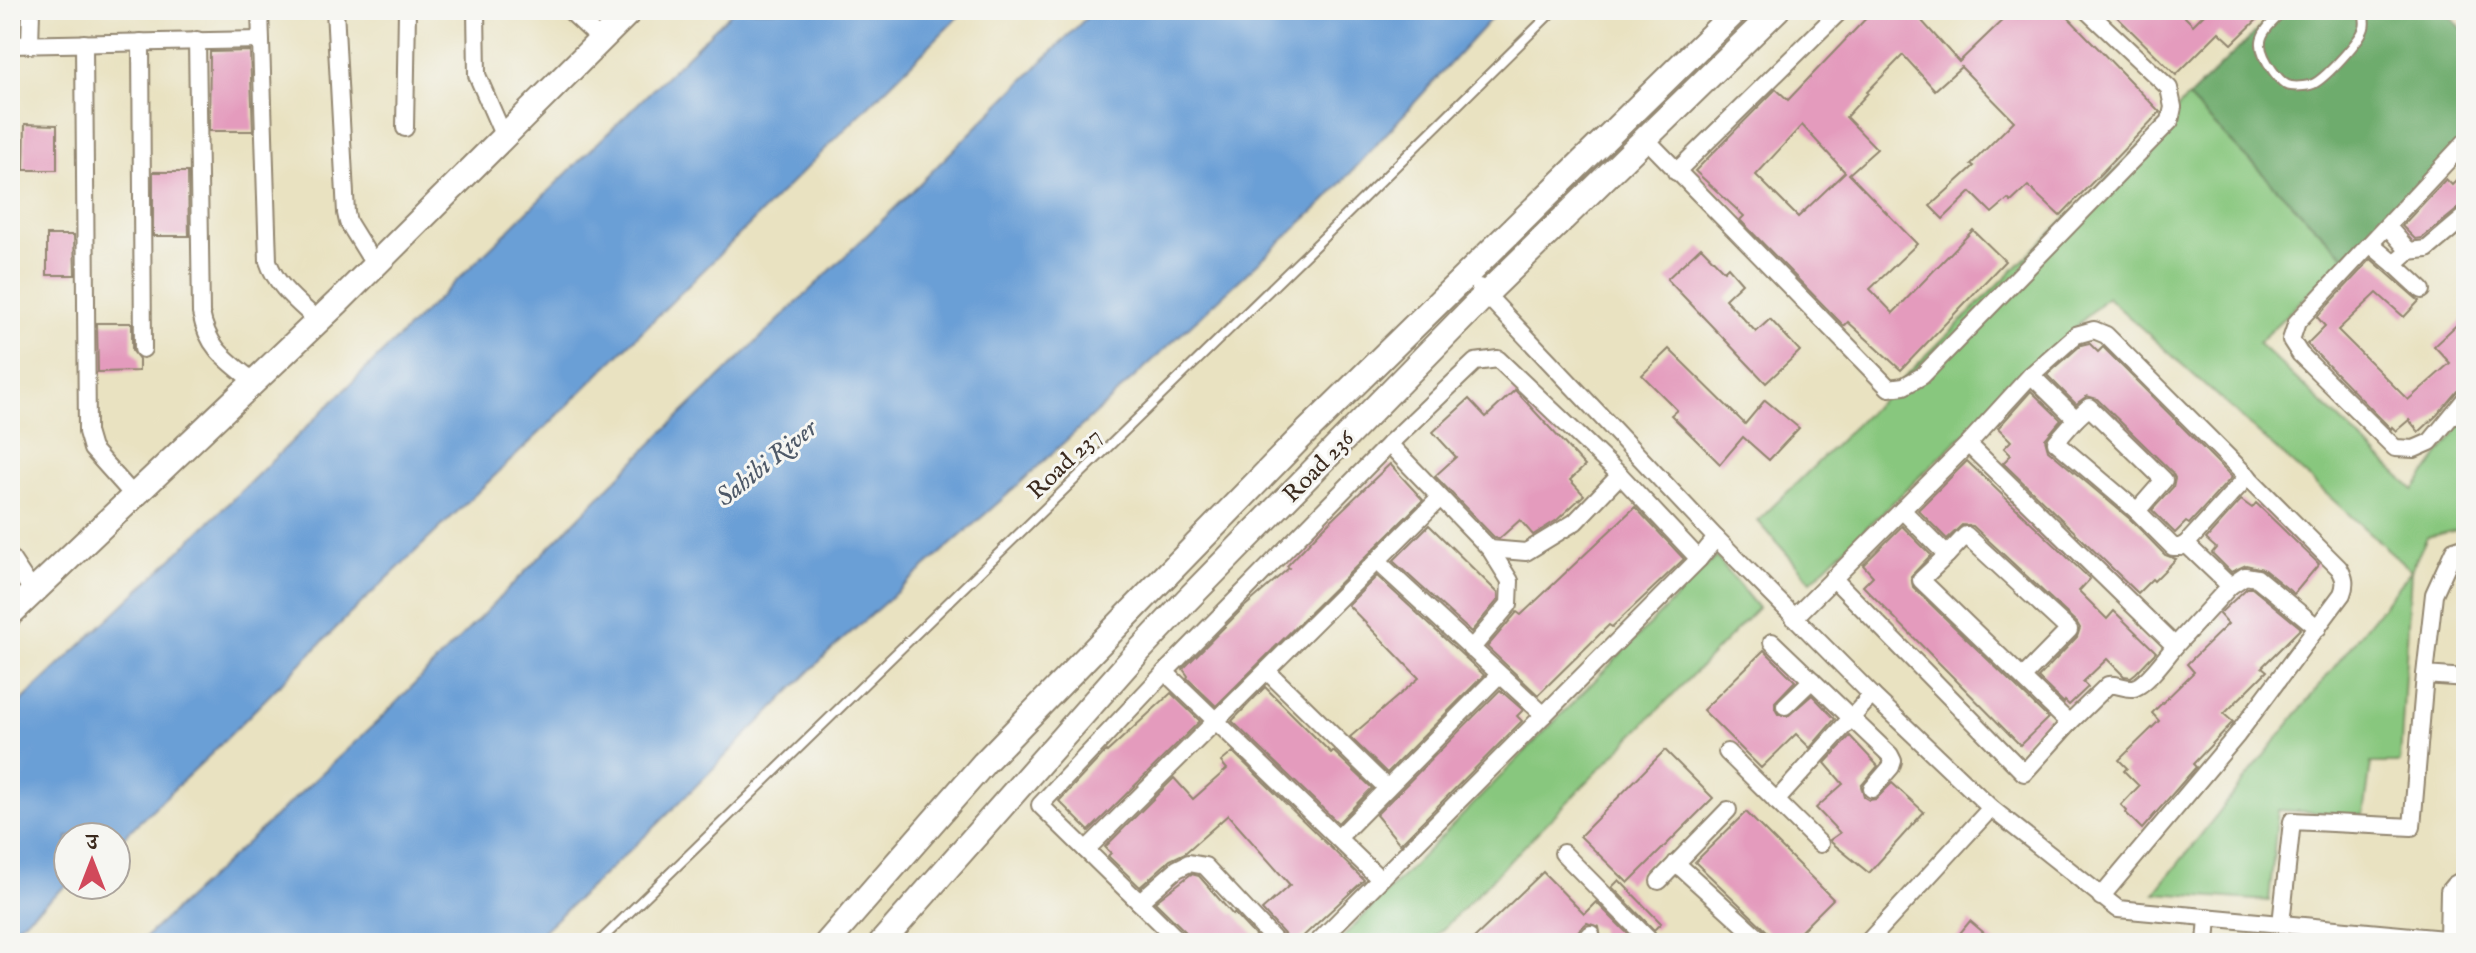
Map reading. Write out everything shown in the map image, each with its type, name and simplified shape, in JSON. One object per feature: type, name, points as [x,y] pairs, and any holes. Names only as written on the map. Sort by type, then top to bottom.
[{"type":"street","points":[[30,45],[31,10]]},
{"type":"street","points":[[260,10],[268,261],[279,283],[318,321]]},
{"type":"street","points":[[335,10],[346,213],[348,222],[374,264]]},
{"type":"street","points":[[405,128],[407,10]]},
{"type":"street","points":[[476,10],[477,75],[504,137]]},
{"type":"street","points":[[569,10],[601,40]]},
{"type":"street","points":[[18,604],[318,321],[631,10]]},
{"type":"street","points":[[827,943],[984,763],[1300,438],[1737,10]]},
{"type":"street","name":"Road 236","points":[[881,943],[1138,652],[1486,294],[1777,10]]},
{"type":"street","points":[[1676,172],[1841,10]]},
{"type":"street","points":[[1645,138],[1889,388],[1904,386],[1922,376],[2170,121],[2173,107],[2169,88],[2086,10]]},
{"type":"street","points":[[197,40],[201,313],[216,350],[254,382]]},
{"type":"street","points":[[10,45],[260,40]]},
{"type":"street","points":[[141,42],[143,349]]},
{"type":"street","points":[[84,43],[87,432],[92,449],[134,496]]},
{"type":"street","points":[[2466,141],[2297,322],[2291,340],[2300,354],[2395,448],[2414,449],[2430,442],[2466,398]]},
{"type":"street","points":[[2394,264],[2409,251],[2427,249],[2466,216]]},
{"type":"street","points":[[2387,226],[2409,251]]},
{"type":"street","points":[[2370,244],[2422,290]]},
{"type":"street","points":[[1466,274],[1716,538],[1872,695],[1991,808],[2118,909],[2466,941]]},
{"type":"street","points":[[1794,618],[1968,444],[2031,375],[2076,335],[2094,330],[2106,335],[2341,573],[2345,586],[2318,628],[2237,735],[2101,897]]},
{"type":"street","points":[[1181,943],[1040,805],[1165,672],[1389,444],[1475,362],[1498,359],[1620,475],[1699,559]]},
{"type":"street","points":[[2031,375],[2076,419]]},
{"type":"street","points":[[2137,511],[2164,480],[2089,407],[2056,442],[2137,511],[2173,547],[2186,544],[2248,476]]},
{"type":"street","points":[[1389,444],[1490,549],[1510,581],[1509,604],[1471,649]]},
{"type":"street","points":[[1968,444],[2175,646]]},
{"type":"street","points":[[1490,549],[1526,552],[1575,522],[1620,475]]},
{"type":"street","points":[[1086,850],[1440,498]]},
{"type":"street","points":[[1902,510],[1947,555]]},
{"type":"street","points":[[2023,677],[2069,630],[1966,535],[1921,580],[2069,723]]},
{"type":"street","points":[[1317,943],[1699,559],[1716,538]]},
{"type":"street","points":[[2186,544],[2230,586]]},
{"type":"street","points":[[2281,924],[2292,821],[2412,827],[2434,594],[2454,550],[2466,546]]},
{"type":"street","points":[[10,557],[18,604]]},
{"type":"street","points":[[1378,562],[1544,715]]},
{"type":"street","points":[[1833,578],[2024,773],[2108,685],[2113,683],[2133,688],[2142,684],[2230,586],[2245,576],[2257,578],[2318,628]]},
{"type":"street","points":[[1772,642],[1890,755],[1893,761],[1891,767],[1872,789]]},
{"type":"street","points":[[1267,671],[1387,788]]},
{"type":"street","points":[[1165,672],[1379,878]]},
{"type":"street","points":[[1338,838],[1499,675]]},
{"type":"street","points":[[2425,675],[2466,678]]},
{"type":"street","points":[[1785,706],[1812,680]]},
{"type":"street","points":[[1776,801],[1872,695]]},
{"type":"street","points":[[1727,752],[1820,844]]},
{"type":"street","points":[[1867,943],[1991,808]]},
{"type":"street","points":[[1659,881],[1728,810]]},
{"type":"street","points":[[1563,853],[1652,943]]},
{"type":"street","points":[[1139,902],[1177,869],[1189,863],[1205,866],[1277,943]]},
{"type":"street","points":[[1676,863],[1764,943]]},
{"type":"street","points":[[2448,939],[2449,891],[2466,878]]},
{"type":"street","points":[[2206,943],[2208,917]]},
{"type":"lane","name":"Road 237","points":[[598,943],[1554,10]]},
{"type":"lane","points":[[2285,10],[2260,41],[2260,52],[2283,83],[2292,87],[2314,84],[2350,49],[2366,25],[2363,10]]},
{"type":"green space","points":[[2278,10],[2444,10],[2466,33],[2466,138],[2345,257],[2188,98]]},
{"type":"green space","points":[[2188,98],[2345,257],[2258,343],[2414,490],[2466,418],[2466,528],[2427,537],[2411,570],[2107,297],[1811,581],[1758,521]]},
{"type":"green space","points":[[1716,557],[1758,608],[1429,943],[1337,943]]},
{"type":"green space","points":[[2411,570],[2400,763],[2371,763],[2364,815],[2278,810],[2269,901],[2155,893]]},
{"type":"water","points":[[734,10],[965,10],[551,422],[132,829],[132,821],[52,821],[52,897],[10,932],[10,712],[160,570]]},
{"type":"water","name":"Sahibi River","points":[[1094,10],[1499,10],[1325,201],[1007,495],[831,650],[658,824],[530,943],[139,943],[380,719],[658,437]]},
{"type":"building","points":[[1874,10],[1912,10],[1959,62],[2013,10],[2061,10],[2160,112],[2060,216],[2028,186],[2011,202],[2008,199],[1992,213],[1971,192],[1943,219],[1930,206],[1974,166],[1971,164],[2014,121],[1961,67],[1935,90],[1903,55],[1846,117],[1877,149],[1849,174],[1917,244],[1870,289],[1893,313],[1973,230],[2005,261],[1901,370],[1848,322],[1844,326],[1740,220],[1744,216],[1695,171],[1776,89],[1788,100]],"holes":[[[1802,125],[1845,172],[1798,217],[1756,175]]]},
{"type":"building","points":[[2110,10],[2178,10],[2193,25],[2208,10],[2267,10],[2232,44],[2219,32],[2176,75]]},
{"type":"building","points":[[250,51],[253,131],[209,131],[210,52]]},
{"type":"building","points":[[25,124],[57,125],[57,170],[24,170]]},
{"type":"building","points":[[2466,171],[2466,205],[2422,238],[2415,239],[2402,226],[2446,179],[2452,185]]},
{"type":"building","points":[[153,172],[188,172],[189,236],[153,236]]},
{"type":"building","points":[[47,235],[74,235],[75,275],[47,275]]},
{"type":"building","points":[[1701,247],[1724,271],[1728,267],[1742,283],[1725,299],[1756,332],[1770,319],[1800,351],[1766,383],[1667,279]]},
{"type":"building","points":[[2371,259],[2419,301],[2404,317],[2377,293],[2338,330],[2408,400],[2450,363],[2434,346],[2466,316],[2466,387],[2457,391],[2419,432],[2409,420],[2396,431],[2391,429],[2307,344],[2325,326],[2317,317]]},
{"type":"building","points":[[97,323],[132,323],[132,350],[139,359],[139,371],[98,372]]},
{"type":"building","points":[[2089,343],[2098,352],[2103,347],[2232,477],[2189,524],[2186,522],[2175,533],[2152,510],[2173,487],[2175,478],[2172,472],[2097,399],[2087,396],[2076,404],[2047,375],[2081,345]]},
{"type":"building","points":[[1669,349],[1745,424],[1765,400],[1799,428],[1769,460],[1743,437],[1720,464],[1671,415],[1677,410],[1642,375]]},
{"type":"building","points":[[1515,390],[1585,466],[1570,480],[1584,495],[1557,520],[1533,535],[1520,520],[1499,539],[1435,476],[1456,457],[1433,432],[1469,399],[1486,417]]},
{"type":"building","points":[[2031,391],[2061,420],[2045,439],[2048,450],[2130,519],[2165,555],[2176,559],[2138,593],[2003,463],[2011,455],[2004,448],[2011,441],[1998,428]]},
{"type":"building","points":[[1967,461],[2090,579],[2079,591],[2107,619],[2114,611],[2156,652],[2131,677],[2124,676],[2107,659],[2083,682],[2088,687],[2069,705],[2038,678],[2077,637],[2080,628],[2077,623],[1973,526],[1962,525],[1947,539],[1918,510]]},
{"type":"building","points":[[1390,464],[1423,500],[1216,706],[1187,678],[1183,669],[1243,608],[1289,568],[1287,566],[1320,531]]},
{"type":"building","points":[[2241,500],[2252,508],[2256,503],[2319,564],[2294,594],[2263,569],[2246,565],[2231,572],[2212,553],[2216,548],[2206,539]]},
{"type":"building","points":[[1635,507],[1684,559],[1612,627],[1609,625],[1538,695],[1487,647],[1517,612],[1521,615]]},
{"type":"building","points":[[1429,525],[1498,593],[1498,600],[1471,632],[1393,561]]},
{"type":"building","points":[[1902,526],[1931,555],[1911,576],[1913,587],[2048,718],[2020,745],[1863,586],[1873,576],[1863,565]]},
{"type":"building","points":[[1377,576],[1484,675],[1387,773],[1350,737],[1419,678],[1348,605]]},
{"type":"building","points":[[2247,588],[2252,588],[2301,628],[2262,667],[2267,671],[2224,714],[2233,722],[2193,764],[2196,767],[2142,829],[2121,805],[2139,786],[2124,771],[2127,768],[2119,760],[2159,721],[2152,713],[2194,672],[2187,664],[2228,624],[2219,614]]},
{"type":"building","points":[[1764,650],[1795,681],[1775,702],[1778,714],[1788,716],[1812,695],[1835,719],[1810,748],[1796,734],[1761,768],[1703,710]]},
{"type":"building","points":[[1265,687],[1331,753],[1333,751],[1372,788],[1338,823],[1232,721]]},
{"type":"building","points":[[1500,690],[1523,710],[1517,716],[1522,721],[1400,844],[1376,815]]},
{"type":"building","points":[[1171,693],[1200,721],[1089,831],[1059,801],[1106,751]]},
{"type":"building","points":[[1850,736],[1878,766],[1861,786],[1864,797],[1876,799],[1892,783],[1924,812],[1869,873],[1831,842],[1840,833],[1816,808],[1843,784],[1825,763]]},
{"type":"building","points":[[1665,750],[1713,798],[1628,883],[1580,836]]},
{"type":"building","points":[[1233,752],[1364,880],[1296,943],[1288,943],[1285,935],[1262,910],[1290,885],[1228,815],[1140,887],[1108,856],[1111,853],[1105,847],[1174,778],[1193,799],[1227,769],[1221,762]]},
{"type":"building","points":[[1746,812],[1833,899],[1789,943],[1776,943],[1695,862]]},
{"type":"building","points":[[1543,872],[1584,914],[1596,902],[1637,943],[1606,943],[1601,938],[1599,927],[1587,923],[1565,943],[1469,943]]},
{"type":"building","points":[[1191,874],[1199,876],[1262,943],[1192,943],[1189,935],[1155,902]]},
{"type":"building","points":[[1619,880],[1661,923],[1654,930],[1612,887]]},
{"type":"building","points":[[1970,921],[1996,943],[1952,943]]}]
